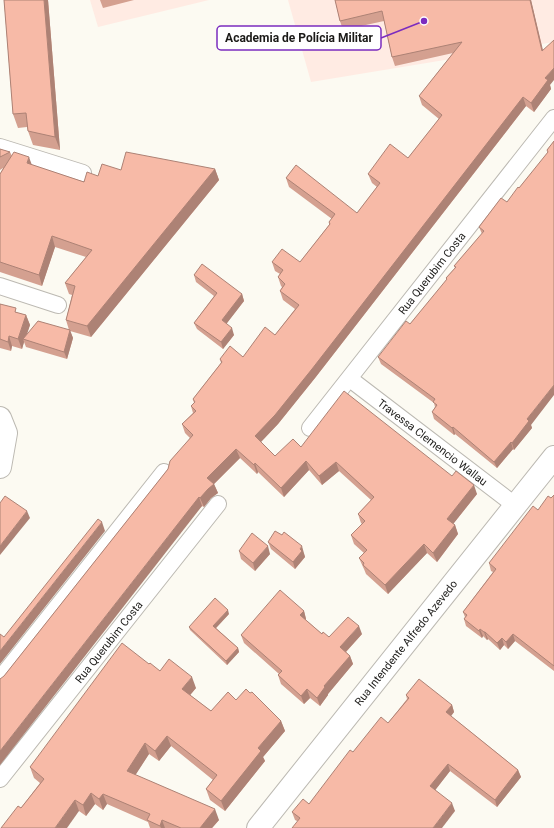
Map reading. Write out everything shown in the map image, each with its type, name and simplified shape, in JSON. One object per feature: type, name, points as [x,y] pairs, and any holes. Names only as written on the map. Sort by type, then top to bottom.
[{"type":"street","name":"Rua Querubim Costa","points":[[310,428],[554,118]]},
{"type":"street","points":[[0,147],[83,173]]},
{"type":"street","points":[[0,286],[58,305]]},
{"type":"street","name":"Travessa Clemencio Wallau","points":[[350,379],[516,506]]},
{"type":"street","points":[[0,418],[6,434],[0,467]]},
{"type":"street","name":"Rua Intendente Alfredo Azevedo","points":[[258,828],[554,457]]},
{"type":"street","points":[[0,680],[164,472]]},
{"type":"street","name":"Rua Querubim Costa","points":[[0,780],[218,504]]},
{"type":"shaded area","points":[[90,0],[209,0],[98,27]]},
{"type":"shaded area","points":[[288,0],[554,0],[554,42],[311,82]]},
{"type":"building","points":[[4,0],[44,0],[55,137],[28,131],[26,113],[13,114]]},
{"type":"building","points":[[335,0],[530,0],[542,51],[554,40],[554,68],[545,78],[548,80],[531,103],[523,97],[312,369],[275,415],[255,436],[275,456],[293,439],[301,447],[344,391],[452,476],[456,471],[474,485],[447,519],[455,525],[433,553],[424,544],[385,585],[363,565],[364,563],[359,558],[367,550],[351,535],[365,521],[358,514],[374,497],[336,462],[319,476],[306,461],[281,488],[255,463],[254,465],[236,449],[207,478],[214,484],[200,498],[199,497],[0,751],[0,679],[4,676],[168,469],[170,461],[193,435],[182,424],[196,411],[191,406],[195,402],[193,399],[222,362],[220,359],[230,346],[243,357],[265,327],[275,335],[299,305],[280,291],[285,284],[278,277],[283,270],[272,262],[282,249],[300,262],[330,224],[329,222],[335,214],[286,178],[296,165],[357,213],[380,183],[368,174],[390,144],[408,158],[442,115],[419,96],[462,42],[392,57],[382,11],[340,21]]},
{"type":"building","points":[[554,141],[554,385],[527,419],[529,421],[512,443],[511,442],[494,462],[453,427],[452,428],[432,412],[437,405],[433,402],[435,399],[378,357],[406,321],[410,324],[447,279],[446,278],[456,267],[454,266],[484,231],[479,227],[501,198],[507,202],[548,152],[547,150]]},
{"type":"building","points":[[0,149],[10,152],[0,157]]},
{"type":"building","points":[[14,152],[29,157],[27,163],[84,182],[87,172],[98,176],[102,164],[121,170],[126,152],[215,169],[87,326],[66,320],[75,286],[65,283],[92,250],[52,236],[39,275],[0,262],[0,174]]},
{"type":"building","points":[[202,264],[242,294],[222,320],[232,328],[221,342],[194,323],[217,293],[194,275]]},
{"type":"building","points":[[0,304],[16,308],[15,312],[26,315],[18,339],[9,336],[8,342],[0,339]]},
{"type":"building","points":[[38,321],[70,330],[64,352],[23,339]]},
{"type":"building","points":[[554,495],[554,666],[513,634],[506,642],[502,638],[497,643],[485,632],[480,629],[479,631],[464,619],[467,615],[463,612],[496,569],[489,563],[533,506],[538,510],[548,496],[551,498]]},
{"type":"building","points":[[5,496],[27,511],[0,546],[0,503]]},
{"type":"building","points":[[98,519],[102,522],[0,651],[0,634],[4,637]]},
{"type":"building","points":[[275,531],[282,535],[284,532],[302,546],[300,549],[302,551],[293,562],[268,542]]},
{"type":"building","points":[[252,533],[268,546],[253,563],[239,551]]},
{"type":"building","points":[[280,590],[304,611],[300,615],[322,634],[323,632],[329,637],[348,617],[359,626],[340,647],[350,656],[324,686],[325,687],[317,698],[307,689],[301,696],[278,675],[282,671],[241,635]]},
{"type":"building","points":[[215,598],[228,610],[213,626],[238,648],[226,661],[189,627]]},
{"type":"building","points":[[122,643],[160,671],[169,659],[192,677],[182,689],[211,711],[228,692],[236,700],[246,689],[250,693],[252,692],[281,721],[258,748],[261,751],[221,801],[206,789],[217,775],[167,736],[155,751],[145,743],[127,771],[215,809],[200,828],[181,828],[162,820],[160,826],[147,820],[150,814],[103,794],[99,799],[91,793],[83,805],[75,800],[55,828],[1,828],[18,806],[21,808],[44,779],[30,767]]},
{"type":"building","points":[[419,679],[452,705],[446,712],[518,770],[495,800],[448,764],[430,786],[452,803],[433,828],[292,828],[300,818],[292,812],[303,799],[309,804],[350,750],[353,752],[381,717],[388,723],[409,698],[406,695]]},
{"type":"place","name":"Academia de Polícia Militar","points":[[424,21]]}]
